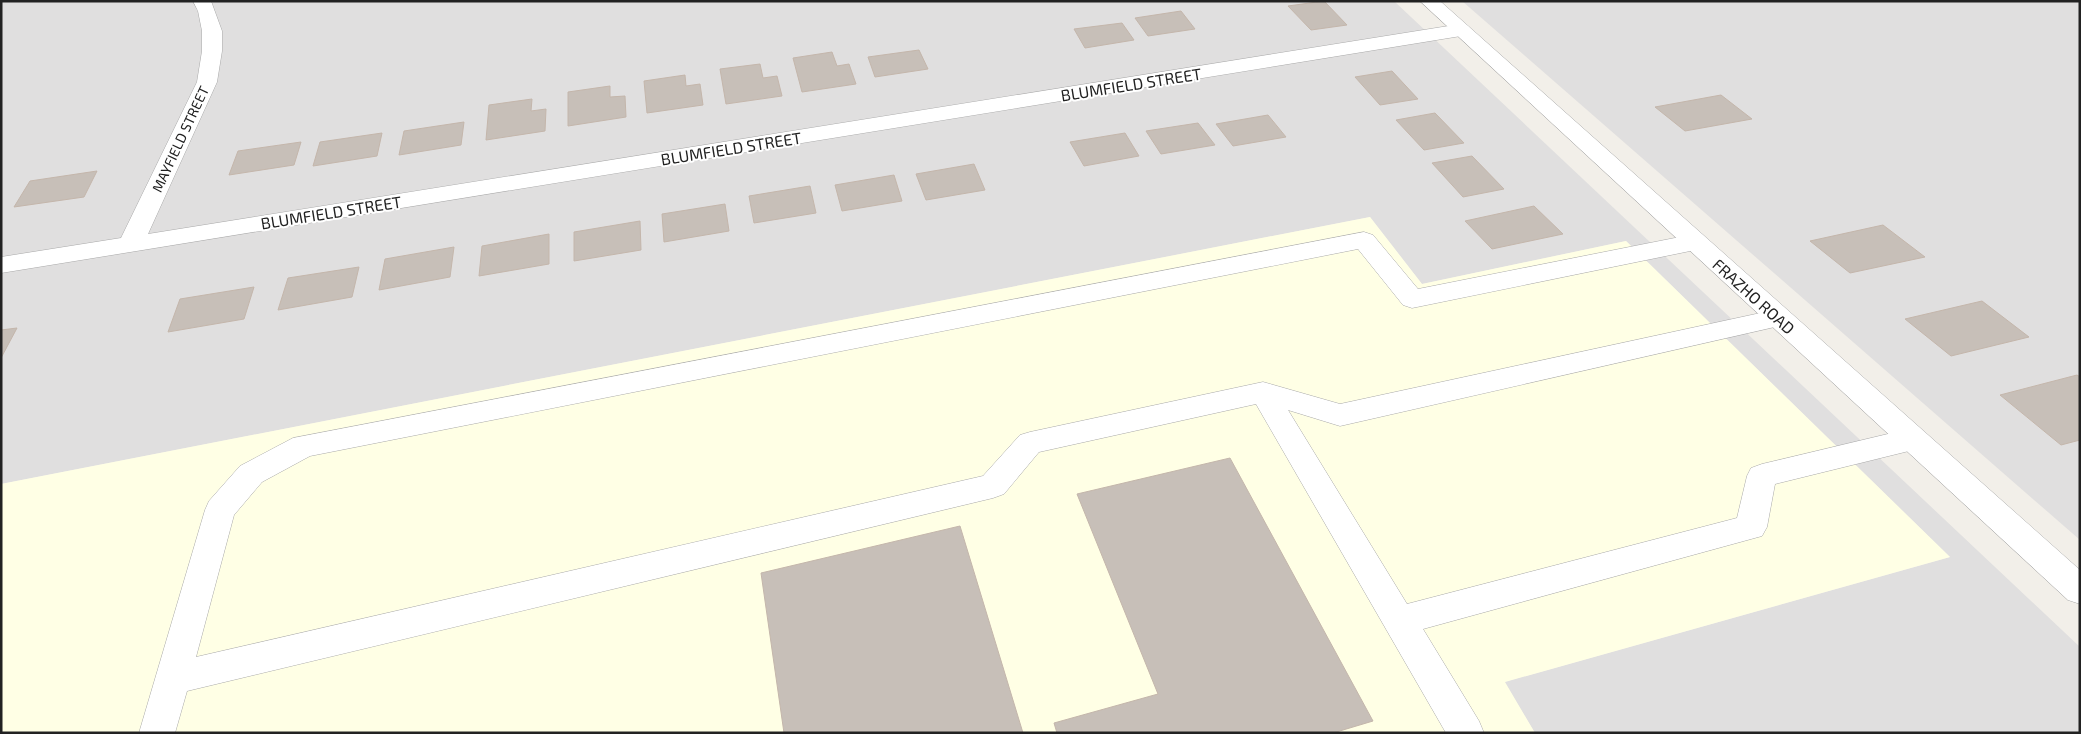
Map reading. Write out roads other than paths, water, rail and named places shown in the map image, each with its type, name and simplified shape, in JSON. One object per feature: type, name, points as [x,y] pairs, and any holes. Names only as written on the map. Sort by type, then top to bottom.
[{"type":"street","name":"MAYFIELD STREET","points":[[130,245],[207,82],[212,55],[213,30],[202,1]]},
{"type":"street","name":"FRAZHO ROAD","points":[[1429,1],[2080,590]]},
{"type":"street","name":"BLUMFIELD STREET","points":[[1,266],[1461,30]]},
{"type":"street","points":[[157,733],[220,510],[251,474],[303,446],[1364,240],[1412,299],[1695,242]]},
{"type":"street","points":[[173,678],[993,486],[1030,443],[1263,392],[1340,415],[1779,318]]},
{"type":"street","points":[[1263,392],[1466,733]]},
{"type":"street","points":[[1399,620],[1751,527],[1762,476],[1913,439]]}]
